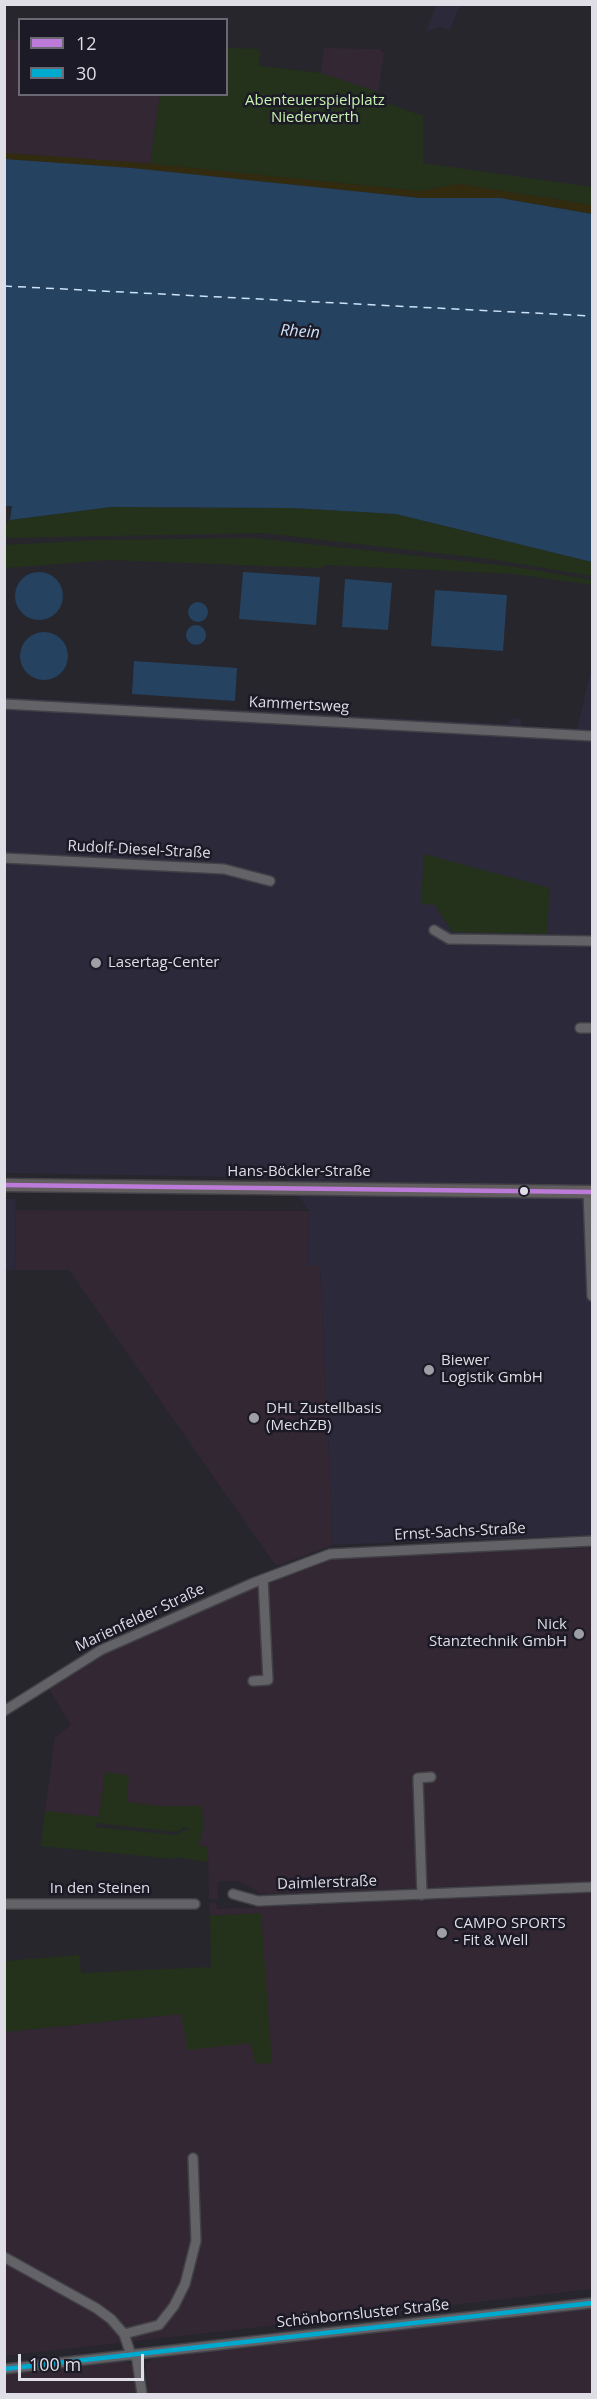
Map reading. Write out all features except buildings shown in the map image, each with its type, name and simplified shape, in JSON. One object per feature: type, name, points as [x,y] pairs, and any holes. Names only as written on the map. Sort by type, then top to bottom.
[{"type":"main road","name":"Hans-Böckler-Straße","points":[[4,1185],[590,1192]]},
{"type":"street","name":"Kammertsweg","points":[[4,704],[592,736]]},
{"type":"street","name":"Rudolf-Diesel-Straße","points":[[4,858],[224,869],[270,881]]},
{"type":"street","points":[[434,930],[450,939],[592,940]]},
{"type":"street","points":[[580,1028],[592,1028]]},
{"type":"street","points":[[590,1192],[592,1296]]},
{"type":"street","name":"Ernst-Sachs-Straße","points":[[330,1554],[592,1541]]},
{"type":"street","name":"Marienfelder Straße","points":[[4,1711],[101,1650],[263,1579],[330,1554]]},
{"type":"street","points":[[263,1579],[268,1680]]},
{"type":"street","points":[[253,1681],[279,1680]]},
{"type":"street","points":[[422,1895],[418,1778],[430,1777]]},
{"type":"street","name":"Daimlerstraße","points":[[233,1894],[258,1901],[592,1887]]},
{"type":"street","name":"In den Steinen","points":[[4,1904],[195,1904]]},
{"type":"street","points":[[124,2334],[159,2325],[174,2307],[185,2284],[196,2241],[193,2158]]},
{"type":"street","points":[[4,2257],[96,2308],[124,2334],[134,2354],[142,2394]]},
{"type":"street","name":"Schönbornsluster Straße","points":[[4,2369],[592,2303]]},
{"type":"shaded area","points":[[436,5],[460,5],[450,30],[438,27],[426,32]]},
{"type":"shaded area","points":[[18,39],[18,96],[160,96],[150,164],[5,153],[4,40]]},
{"type":"shaded area","points":[[324,48],[380,49],[384,54],[378,92],[321,73]]},
{"type":"shaded area","points":[[592,666],[592,1535],[333,1545],[320,1266],[308,1266],[309,1211],[287,1178],[5,1173],[5,697],[507,724],[511,718],[521,719],[522,726],[577,729]]},
{"type":"shaded area","points":[[5,1199],[16,1199],[15,1270],[5,1271]]},
{"type":"shaded area","points":[[16,1210],[309,1211],[308,1266],[320,1266],[333,1545],[276,1566],[69,1270],[15,1270]]},
{"type":"shaded area","points":[[592,1548],[592,1881],[261,1894],[239,1881],[220,1881],[217,1885],[218,1899],[209,1899],[208,1848],[199,1845],[203,1828],[202,1806],[158,1806],[126,1802],[105,1772],[99,1817],[45,1811],[55,1737],[71,1725],[47,1686],[105,1652],[243,1591],[337,1557]]},
{"type":"shaded area","points":[[592,1893],[592,2289],[5,2356],[4,2032],[181,2014],[260,1913],[210,1916],[209,1903],[216,1903],[217,1909]]},
{"type":"shaded area","points":[[592,2308],[592,2394],[148,2394],[146,2364],[155,2357]]},
{"type":"shaded area","points":[[123,2360],[133,2366],[138,2394],[5,2394],[4,2373]]},
{"type":"green space","name":"Abenteuerspielplatz Niederwerth","points":[[228,48],[260,49],[259,66],[321,73],[378,92],[377,100],[423,116],[423,163],[592,187],[592,205],[458,184],[420,191],[150,164],[160,96],[228,96]]},
{"type":"green space","points":[[111,507],[292,508],[396,514],[592,562],[592,576],[489,559],[263,533],[5,538],[5,525],[10,520]]},
{"type":"green space","points":[[255,538],[516,567],[592,580],[592,585],[515,574],[327,565],[320,568],[109,560],[5,568],[5,545],[96,540]]},
{"type":"green space","points":[[424,854],[550,888],[547,934],[452,932],[435,905],[421,904]]},
{"type":"green space","points":[[105,1772],[129,1775],[127,1802],[158,1806],[202,1806],[203,1828],[199,1845],[208,1848],[208,1862],[175,1857],[174,1859],[41,1846],[45,1811],[99,1817]],"holes":[[[96,1823],[176,1832],[184,1827],[192,1831],[185,1830],[175,1835],[95,1827]]]},
{"type":"green space","points":[[261,1913],[272,2063],[255,2064],[251,2043],[188,2050],[181,2014],[5,2032],[5,1961],[79,1955],[81,1973],[211,1967],[210,1916]]},
{"type":"sand","points":[[4,153],[132,162],[420,191],[458,184],[592,205],[592,214],[500,198],[420,198],[132,168],[5,159]]},
{"type":"water","name":"Rhein","points":[[4,159],[132,168],[420,198],[500,198],[592,214],[592,562],[396,514],[292,508],[111,507],[10,520],[12,506],[4,506]]},
{"type":"water","points":[[34,572],[44,572],[59,582],[63,596],[62,605],[53,616],[44,620],[34,620],[19,610],[15,601],[15,591],[25,576]]},
{"type":"water","points":[[243,572],[320,577],[316,625],[239,619]]},
{"type":"water","points":[[345,579],[392,583],[388,630],[342,627]]},
{"type":"water","points":[[435,590],[507,595],[503,651],[431,646]]},
{"type":"water","points":[[198,602],[205,605],[208,612],[205,619],[198,622],[191,619],[188,612],[191,605]]},
{"type":"water","points":[[196,625],[203,628],[206,635],[203,642],[196,645],[189,642],[186,635],[189,628]]},
{"type":"water","points":[[39,632],[49,632],[64,642],[68,656],[67,665],[58,676],[49,680],[39,680],[24,670],[20,661],[20,651],[30,636]]},
{"type":"water","points":[[134,661],[237,668],[235,701],[132,694]]},
{"type":"ferry route","points":[[4,286],[592,316]]},
{"type":"transit line","name":"12","points":[[4,1185],[592,1192]]},
{"type":"transit line","name":"30","points":[[4,2369],[592,2303]]},
{"type":"place","name":"Lasertag-Center","points":[[96,963]]},
{"type":"place","name":"Biewer Logistik GmbH","points":[[429,1370]]},
{"type":"place","name":"DHL Zustellbasis (MechZB)","points":[[254,1418]]},
{"type":"place","name":"Nick Stanztechnik GmbH","points":[[579,1634]]},
{"type":"place","name":"CAMPO SPORTS - Fit & Well","points":[[442,1933]]}]
